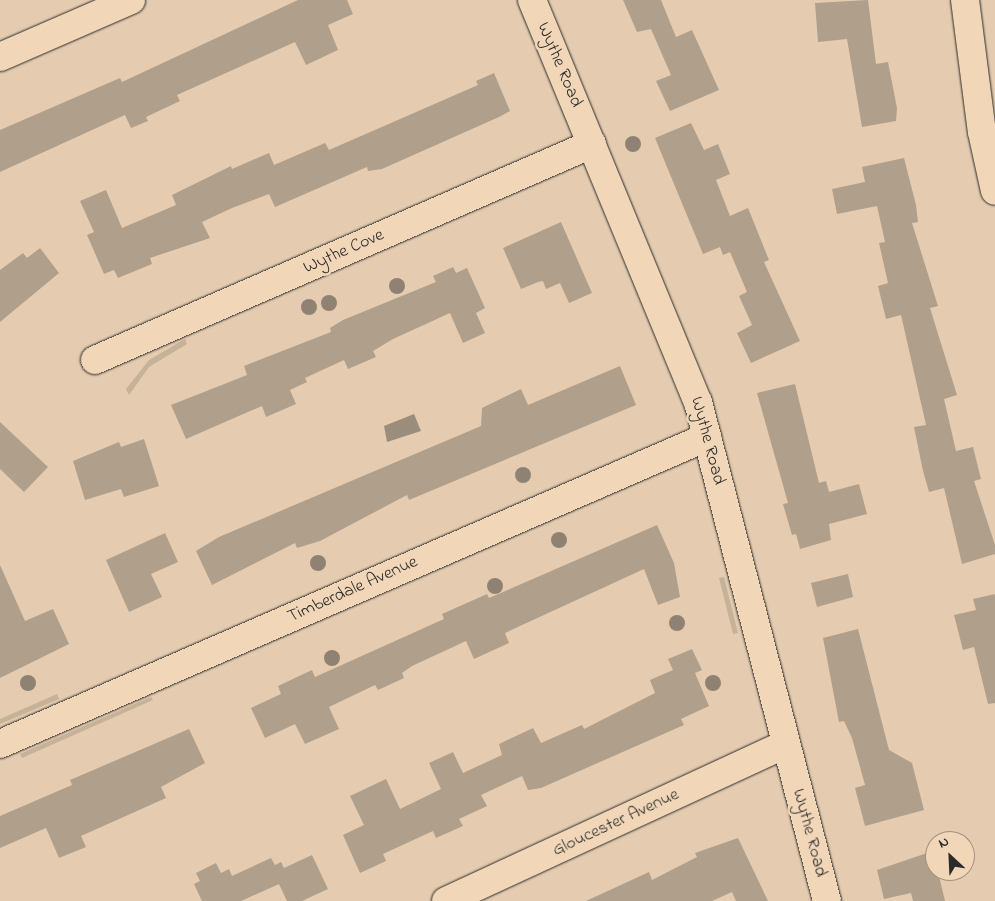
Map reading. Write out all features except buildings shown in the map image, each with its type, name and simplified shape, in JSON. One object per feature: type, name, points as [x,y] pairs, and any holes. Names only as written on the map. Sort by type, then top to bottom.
[{"type":"street","points":[[0,57],[131,0]]},
{"type":"street","name":"Wythe Road","points":[[532,0],[641,257],[698,402],[827,901]]},
{"type":"street","points":[[966,0],[982,132],[995,191]]},
{"type":"street","name":"Wythe Cove","points":[[95,360],[592,144]]},
{"type":"street","name":"Timberdale Avenue","points":[[0,744],[707,437]]},
{"type":"street","name":"Gloucester Avenue","points":[[446,901],[786,744]]},
{"type":"shaded area","points":[[185,339],[187,344],[149,367],[129,395],[126,389],[149,360]]},
{"type":"shaded area","points":[[414,414],[421,431],[387,442],[384,426]]},
{"type":"shaded area","points":[[724,577],[738,633],[733,634],[719,578]]},
{"type":"shaded area","points":[[57,694],[59,699],[0,724],[0,719]]},
{"type":"shaded area","points":[[151,697],[153,700],[22,758],[20,754]]}]
